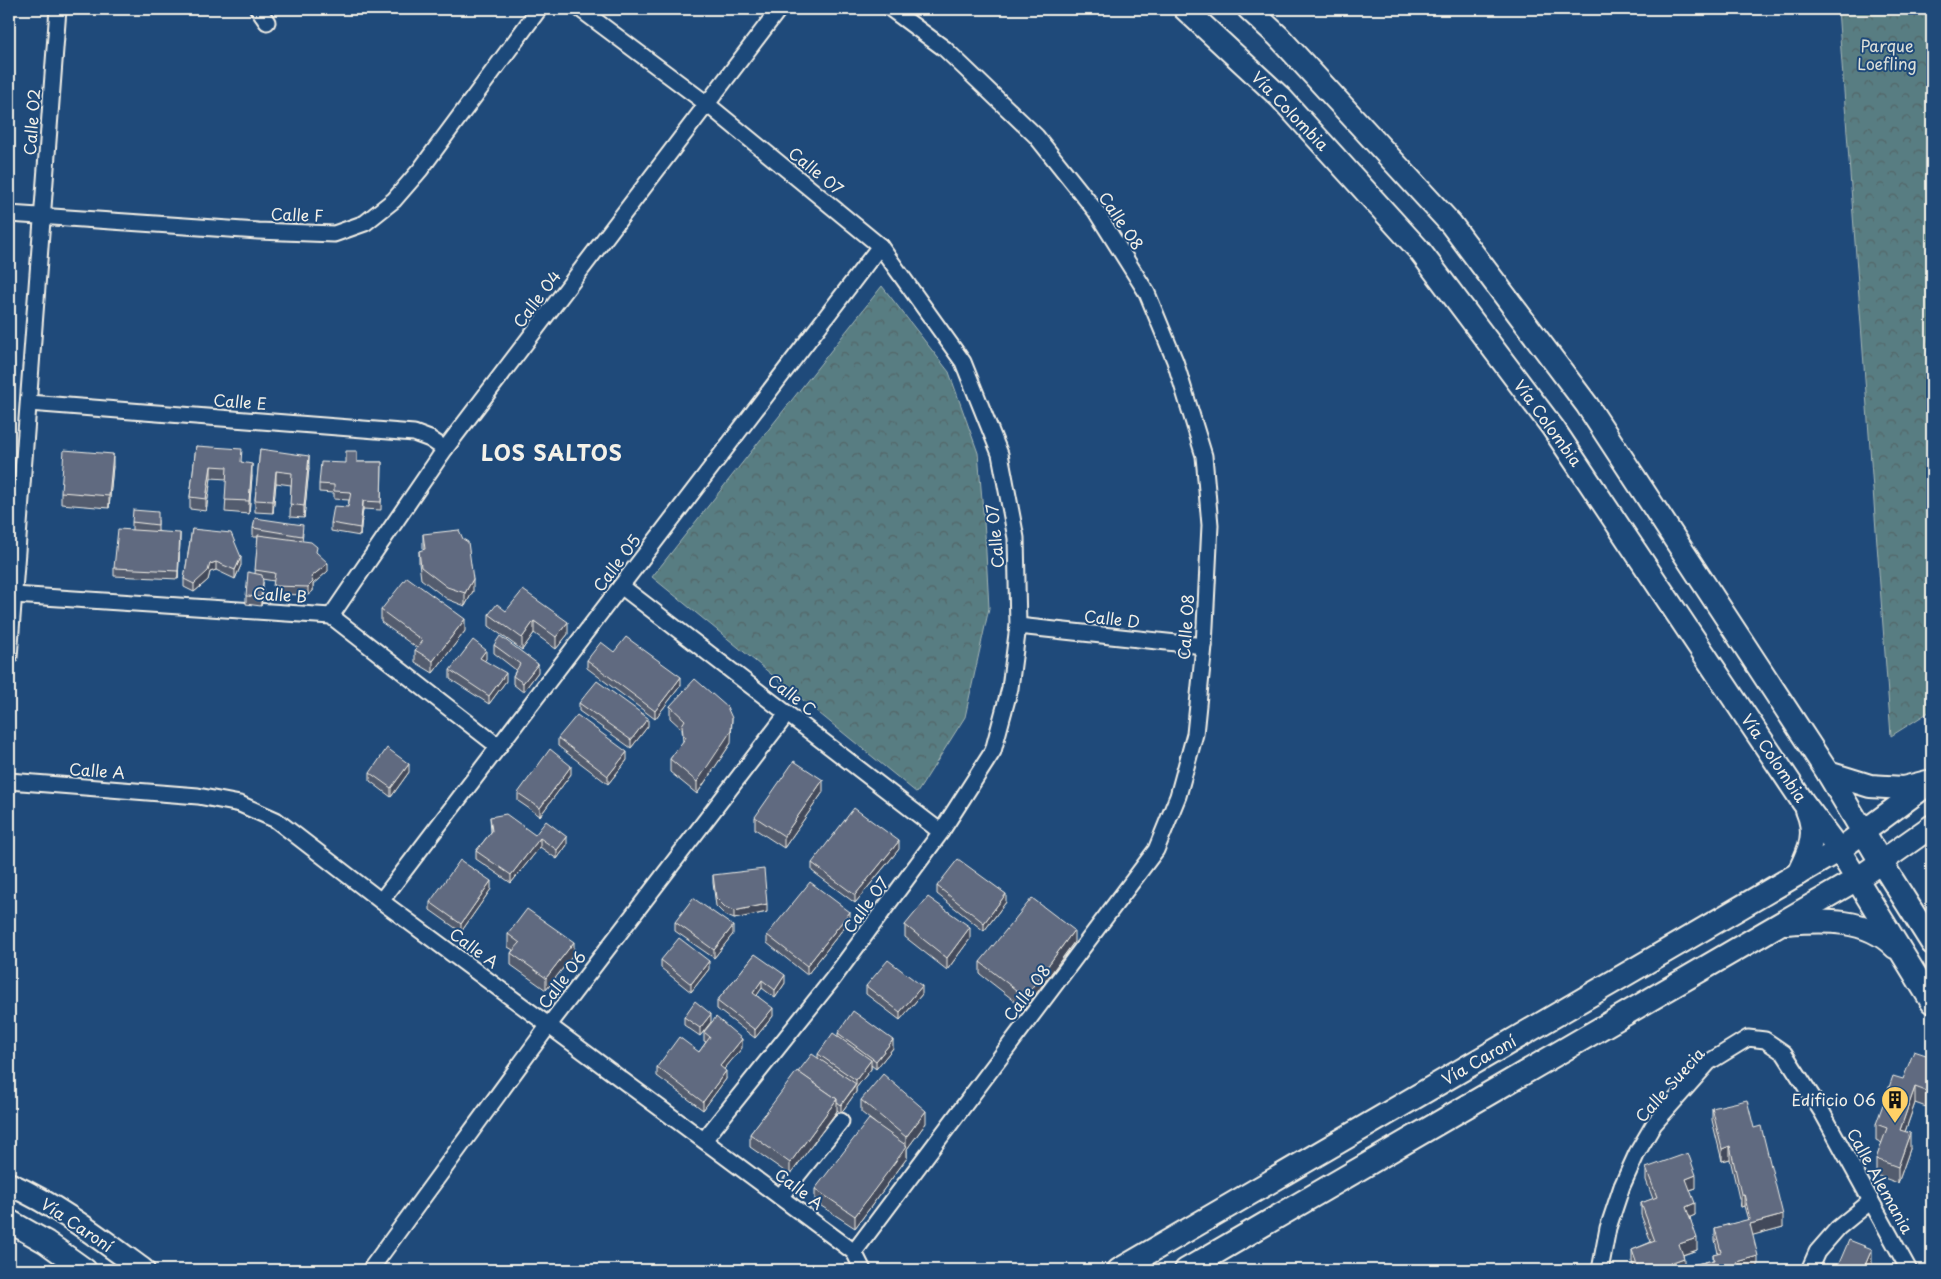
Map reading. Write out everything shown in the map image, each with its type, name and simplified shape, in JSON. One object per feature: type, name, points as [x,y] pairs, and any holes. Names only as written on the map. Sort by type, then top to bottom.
[{"type":"main road","name":"Vía Colombia","points":[[1185,9],[1281,98],[1419,250],[1553,428],[1803,802],[1839,850],[1907,960]]},
{"type":"main road","points":[[1249,9],[1278,36],[1451,224],[1582,397],[1828,773],[1880,862],[1932,943]]},
{"type":"main road","points":[[1828,773],[1870,786],[1903,788],[1932,781]]},
{"type":"main road","name":"Vía Caroní","points":[[1120,1270],[1839,850],[1932,781]]},
{"type":"main road","points":[[1798,874],[1811,846],[1813,823],[1803,802]]},
{"type":"main road","name":"Vía Caroní","points":[[1186,1270],[1857,879],[1932,826]]},
{"type":"main road","points":[[1780,924],[1810,921],[1848,922],[1885,938],[1907,960],[1932,1002]]},
{"type":"main road","name":"Vía Caroní","points":[[9,1184],[64,1214],[143,1270]]},
{"type":"main road","name":"Vía Caroní","points":[[9,1221],[46,1242],[86,1270]]},
{"type":"street","name":"Calle 02","points":[[9,657],[14,595],[12,575],[28,403],[58,9]]},
{"type":"street","points":[[258,9],[267,22]]},
{"type":"street","name":"Calle F","points":[[9,214],[258,231],[334,234],[365,224],[394,200],[420,170],[539,9]]},
{"type":"street","name":"Calle 07","points":[[580,9],[706,104],[880,246],[963,362],[1000,454],[1016,538],[1018,626],[1010,688],[993,751],[941,832],[832,980],[704,1140]]},
{"type":"street","name":"Calle 04","points":[[331,616],[444,449],[779,9]]},
{"type":"street","name":"Calle 08","points":[[854,1252],[1156,850],[1178,796],[1195,734],[1204,646],[1210,524],[1204,456],[1175,361],[1147,292],[1095,210],[1036,136],[945,49],[891,9]]},
{"type":"street","points":[[1256,9],[1278,36]]},
{"type":"street","name":"Calle 05","points":[[381,901],[880,246]]},
{"type":"street","name":"Calle E","points":[[28,403],[414,433],[444,449]]},
{"type":"street","name":"Calle C","points":[[621,586],[941,832]]},
{"type":"street","name":"Calle B","points":[[14,595],[331,616]]},
{"type":"street","points":[[331,616],[499,747]]},
{"type":"street","name":"Calle D","points":[[1018,626],[1204,646]]},
{"type":"street","name":"Calle 06","points":[[370,1270],[549,1025],[787,714]]},
{"type":"street","name":"Calle A","points":[[9,782],[198,796],[240,804],[276,820],[381,901],[854,1252],[863,1270]]},
{"type":"street","name":"Calle Suecia","points":[[1600,1270],[1608,1228],[1622,1186],[1637,1153],[1654,1124],[1709,1062],[1748,1038],[1765,1040]]},
{"type":"street","name":"Calle Alemania","points":[[1765,1040],[1784,1052],[1822,1112],[1909,1270]]},
{"type":"street","points":[[780,1197],[841,1121]]},
{"type":"street","points":[[1809,1270],[1817,1252],[1838,1228],[1871,1202]]},
{"type":"green space","name":"Parque Loefling","points":[[1838,9],[1932,9],[1932,710],[1891,736]]},
{"type":"green space","points":[[882,286],[949,372],[978,453],[985,534],[989,608],[965,717],[917,793],[652,577]]},
{"type":"building","points":[[196,446],[242,449],[241,462],[252,464],[249,501],[225,500],[227,467],[211,466],[206,499],[190,497]]},
{"type":"building","points":[[260,449],[309,456],[304,506],[290,504],[292,473],[276,471],[273,501],[255,500]]},
{"type":"building","points":[[64,450],[113,454],[109,496],[61,492]]},
{"type":"building","points":[[346,451],[357,451],[357,462],[382,462],[381,502],[363,501],[360,528],[331,523],[334,506],[348,507],[351,492],[334,491],[334,485],[319,484],[321,462],[346,463]]},
{"type":"building","points":[[133,510],[158,512],[158,525],[132,522]]},
{"type":"building","points":[[255,518],[303,525],[302,536],[253,528]]},
{"type":"building","points":[[118,529],[180,533],[178,571],[114,568]]},
{"type":"building","points":[[192,529],[231,533],[241,557],[235,570],[216,562],[210,564],[208,571],[194,584],[184,579]]},
{"type":"building","points":[[459,530],[463,539],[468,542],[473,579],[465,593],[447,587],[421,567],[419,551],[425,549],[423,534]]},
{"type":"building","points":[[258,535],[311,542],[317,547],[316,552],[328,563],[311,577],[313,582],[308,587],[273,586],[275,573],[255,570]]},
{"type":"building","points":[[248,572],[262,575],[261,597],[246,596]]},
{"type":"building","points":[[407,577],[465,619],[433,661],[415,650],[423,641],[381,610]]},
{"type":"building","points":[[523,590],[568,622],[556,637],[534,621],[522,638],[489,614],[497,604],[506,611]]},
{"type":"building","points":[[500,636],[538,664],[523,683],[513,676],[520,664],[494,645]]},
{"type":"building","points":[[626,637],[681,677],[655,711],[587,660],[601,642],[614,652]]},
{"type":"building","points":[[473,640],[486,650],[480,658],[506,673],[489,696],[450,670]]},
{"type":"building","points":[[695,679],[727,707],[732,718],[731,731],[697,782],[670,759],[686,737],[683,735],[682,725],[685,720],[670,706]]},
{"type":"building","points":[[597,681],[648,718],[631,740],[579,703]]},
{"type":"building","points":[[577,715],[627,752],[608,776],[558,738]]},
{"type":"building","points":[[387,748],[409,764],[391,788],[370,773]]},
{"type":"building","points":[[550,749],[571,766],[540,808],[518,793]]},
{"type":"building","points":[[794,761],[823,780],[784,836],[755,817]]},
{"type":"building","points":[[854,808],[899,841],[855,895],[812,863]]},
{"type":"building","points":[[506,814],[535,835],[546,821],[567,837],[557,850],[540,838],[511,875],[476,851],[492,831],[490,817]]},
{"type":"building","points":[[958,859],[1006,894],[984,923],[937,886]]},
{"type":"building","points":[[460,860],[491,881],[461,924],[430,902]]},
{"type":"building","points":[[764,869],[767,904],[734,911],[725,907],[716,898],[713,875]]},
{"type":"building","points":[[810,882],[850,912],[807,966],[767,935]]},
{"type":"building","points":[[928,897],[970,927],[947,958],[905,925]]},
{"type":"building","points":[[693,898],[733,926],[714,950],[675,922]]},
{"type":"building","points":[[1032,898],[1074,930],[1025,997],[980,962]]},
{"type":"building","points":[[527,909],[574,942],[546,978],[511,953],[520,943],[508,934]]},
{"type":"building","points":[[679,938],[709,961],[691,984],[661,960]]},
{"type":"building","points":[[755,954],[785,975],[775,990],[762,980],[753,993],[773,1008],[755,1030],[717,1001]]},
{"type":"building","points":[[888,960],[922,986],[900,1012],[866,986]]},
{"type":"building","points":[[695,1001],[711,1014],[700,1028],[684,1017]]},
{"type":"building","points":[[853,1011],[893,1040],[876,1061],[838,1033]]},
{"type":"building","points":[[716,1017],[742,1039],[720,1066],[726,1071],[703,1102],[657,1067],[679,1037],[699,1052],[710,1037],[704,1032]]},
{"type":"building","points":[[833,1033],[871,1060],[856,1080],[818,1054]]},
{"type":"building","name":"Edificio 06","points":[[1914,1051],[1932,1057],[1932,1074],[1926,1091],[1915,1087],[1900,1130],[1910,1133],[1898,1167],[1876,1159],[1887,1128],[1876,1124],[1893,1076],[1903,1079]]},
{"type":"building","points":[[812,1054],[856,1084],[841,1105],[837,1102],[837,1099],[798,1072]]},
{"type":"building","points":[[797,1071],[837,1099],[790,1163],[750,1134]]},
{"type":"building","points":[[883,1074],[926,1111],[906,1137],[861,1100]]},
{"type":"building","points":[[1747,1100],[1754,1128],[1761,1126],[1783,1215],[1750,1224],[1758,1256],[1736,1262],[1738,1270],[1685,1270],[1684,1267],[1714,1260],[1713,1254],[1721,1252],[1715,1228],[1750,1219],[1744,1194],[1741,1194],[1730,1146],[1722,1149],[1712,1108]]},
{"type":"building","points":[[869,1119],[907,1146],[855,1216],[815,1189]]},
{"type":"building","points":[[1688,1153],[1696,1175],[1686,1179],[1695,1203],[1686,1207],[1697,1238],[1679,1244],[1684,1258],[1670,1263],[1672,1270],[1639,1270],[1632,1250],[1655,1241],[1641,1203],[1657,1197],[1646,1168]]},
{"type":"building","points":[[1849,1240],[1872,1249],[1863,1270],[1823,1270],[1826,1264],[1837,1268]]},
{"type":"place","name":"Edificio 06","points":[[1895,1124]]},
{"type":"district","name":"LOS SALTOS","points":[[552,454]]}]
